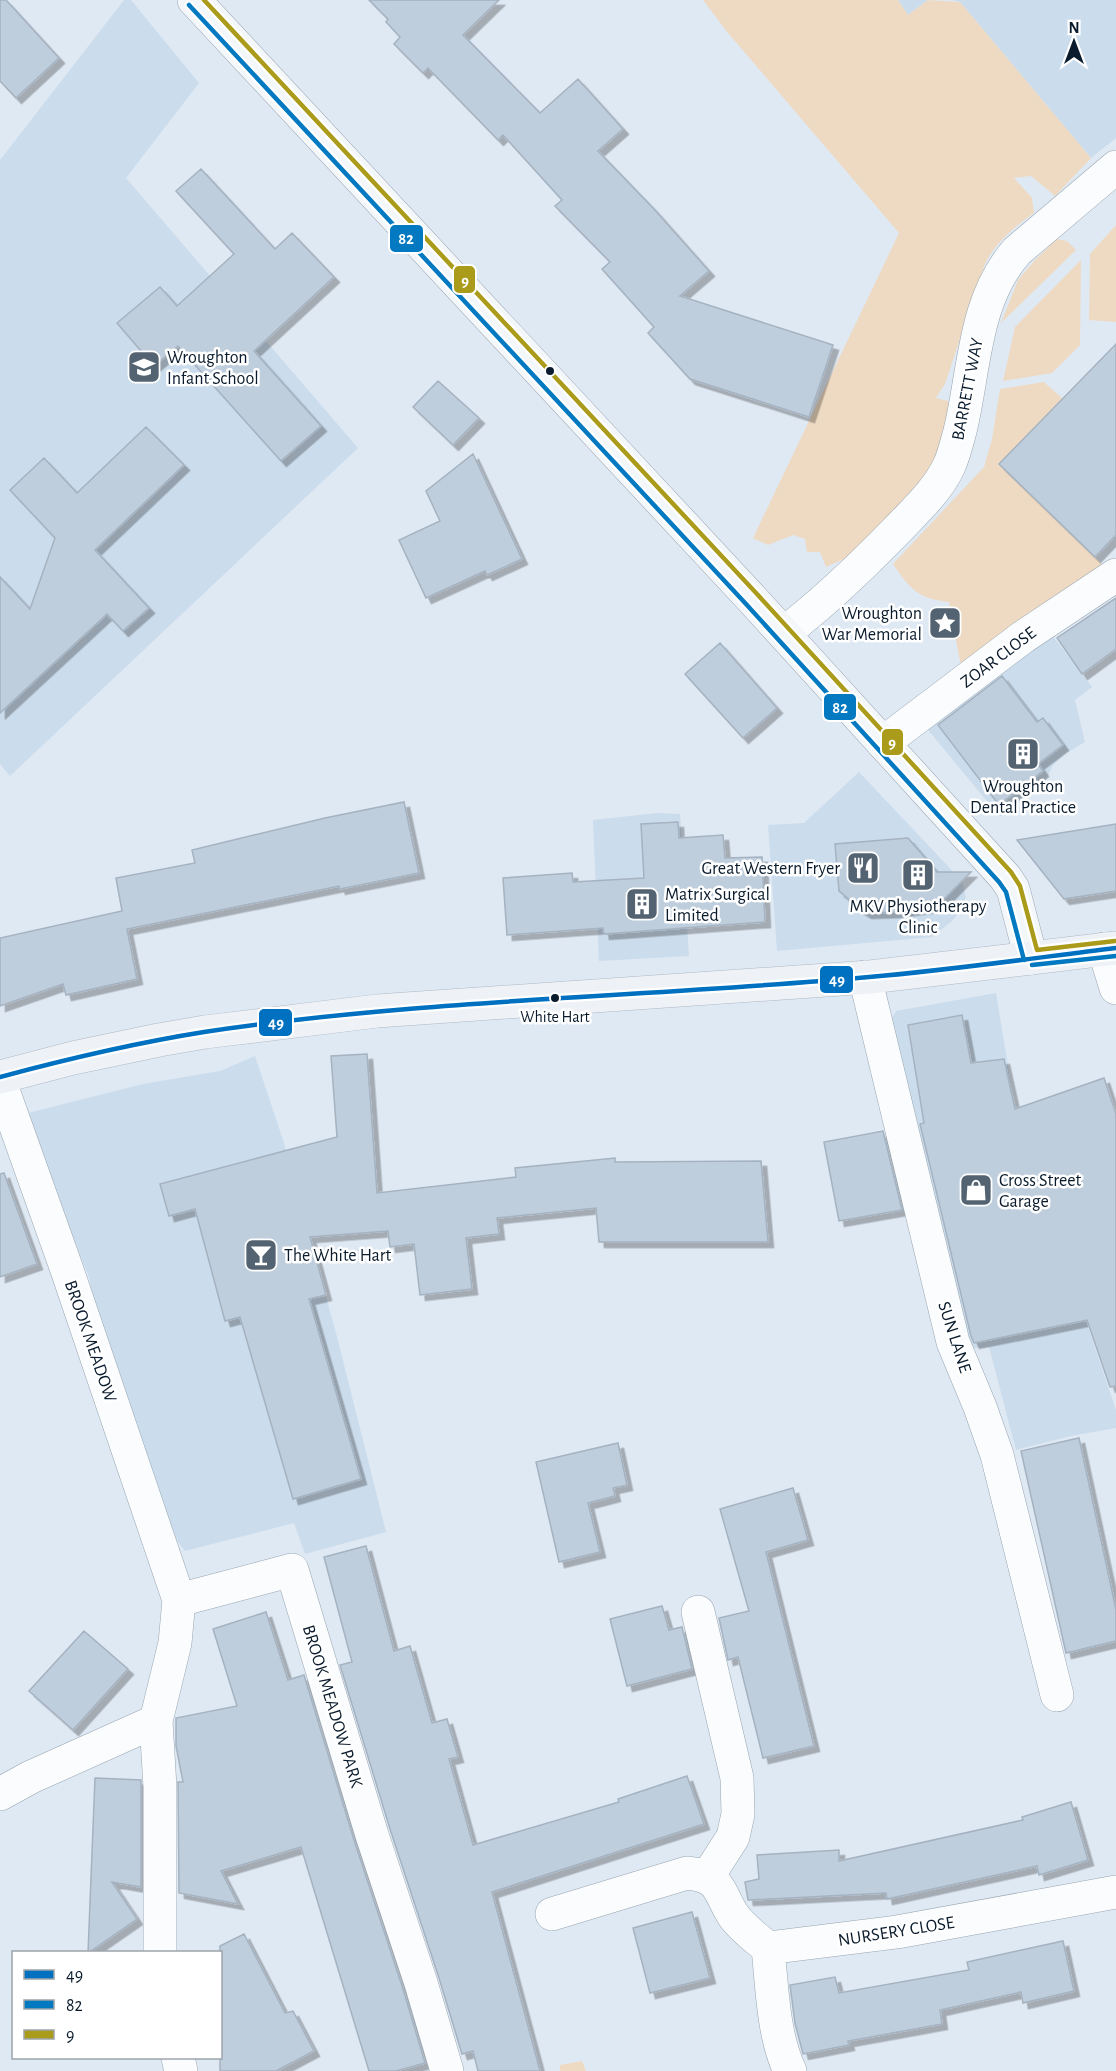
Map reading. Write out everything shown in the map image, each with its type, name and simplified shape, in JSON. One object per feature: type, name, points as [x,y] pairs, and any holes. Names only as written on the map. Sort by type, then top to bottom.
[{"type":"main road","points":[[194,0],[784,633],[1011,885],[1030,958]]},
{"type":"main road","points":[[0,1080],[72,1058],[182,1036],[377,1011],[865,977],[1110,948]]},
{"type":"street","name":"BARRETT WAY","points":[[784,633],[825,600],[931,495],[950,465],[968,400],[979,328],[997,278],[1005,264],[1017,251],[1114,173]]},
{"type":"street","name":"ZOAR CLOSE","points":[[883,743],[1023,637],[1116,575]]},
{"type":"street","points":[[1110,948],[1116,988]]},
{"type":"street","name":"SUN LANE","points":[[865,977],[953,1342],[997,1455],[1056,1695]]},
{"type":"street","name":"BROOK MEADOW","points":[[0,1080],[179,1600]]},
{"type":"street","name":"BROOK MEADOW PARK","points":[[179,1600],[292,1570],[447,2071]]},
{"type":"street","points":[[160,1951],[160,1787],[156,1721],[175,1643],[179,1600]]},
{"type":"street","points":[[698,1612],[737,1778],[738,1814],[733,1837],[708,1876]]},
{"type":"street","points":[[0,1794],[31,1777],[156,1721]]},
{"type":"street","points":[[552,1914],[687,1873],[708,1876],[717,1885],[734,1916],[751,1935],[768,1948],[777,2025],[785,2060],[790,2071]]},
{"type":"street","name":"NURSERY CLOSE","points":[[768,1948],[897,1932],[1116,1892]]},
{"type":"shaded area","name":"Wroughton Infant School","points":[[124,0],[131,0],[199,83],[126,178],[358,448],[10,776],[0,764],[0,160]]},
{"type":"shaded area","points":[[703,0],[898,0],[908,15],[928,0],[960,2],[1091,158],[1055,196],[1031,176],[1014,178],[1032,198],[1034,213],[1006,236],[994,249],[985,264],[945,384],[936,398],[952,402],[943,437],[928,475],[867,541],[844,559],[826,567],[820,552],[807,552],[805,539],[793,535],[768,545],[753,538],[899,233],[728,33]]},
{"type":"shaded area","points":[[898,0],[928,0],[908,15]]},
{"type":"shaded area","points":[[952,0],[1116,0],[1116,138],[1091,158],[960,2]]},
{"type":"shaded area","points":[[1116,225],[1116,322],[1089,320],[1090,254]]},
{"type":"shaded area","points":[[1057,239],[1067,241],[1076,250],[1001,323],[1018,280]]},
{"type":"shaded area","points":[[1081,260],[1080,345],[1052,373],[1003,381],[1015,327]]},
{"type":"shaded area","points":[[1044,382],[1063,399],[1095,557],[1106,569],[961,667],[949,602],[938,601],[916,591],[893,564],[984,467],[992,439],[1000,389]]},
{"type":"shaded area","points":[[1052,635],[1092,687],[1075,700],[1085,742],[1066,753],[1053,765],[1045,782],[1000,817],[924,725]]},
{"type":"shaded area","points":[[859,772],[962,881],[966,897],[962,909],[952,921],[932,937],[777,951],[768,825],[804,823]]},
{"type":"shaded area","points":[[658,813],[680,814],[689,956],[599,961],[593,820]]},
{"type":"shaded area","points":[[996,993],[1015,1109],[1116,1410],[1116,1428],[1071,1436],[1016,1450],[989,1347],[961,1349],[890,1022],[896,1011]]},
{"type":"shaded area","points":[[255,1056],[284,1143],[336,1333],[386,1532],[305,1554],[294,1523],[185,1551],[178,1542],[158,1499],[99,1333],[89,1277],[24,1114],[143,1084],[220,1071]]},
{"type":"shaded area","points":[[582,2061],[586,2071],[560,2071],[560,2065]]},
{"type":"building","points":[[0,0],[6,0],[59,58],[16,98],[0,81]]},
{"type":"building","points":[[369,0],[499,0],[463,35],[540,113],[578,79],[623,129],[598,151],[709,271],[680,296],[833,345],[809,417],[690,379],[648,333],[654,327],[602,269],[610,262],[555,206],[562,200],[503,135],[498,140],[428,68],[423,73],[394,44],[400,37],[386,22],[388,19]]},
{"type":"building","points":[[201,169],[275,249],[292,233],[334,277],[254,351],[321,426],[281,461],[178,346],[154,366],[117,323],[160,287],[177,306],[234,254],[176,191]]},
{"type":"building","points":[[1116,344],[1116,535],[1095,557],[999,464]]},
{"type":"building","points":[[438,381],[479,418],[453,445],[413,407]]},
{"type":"building","points":[[146,427],[184,465],[95,550],[149,608],[123,631],[107,614],[0,713],[0,577],[30,609],[55,538],[10,490],[44,458],[77,493]]},
{"type":"building","points":[[473,454],[522,559],[487,575],[485,571],[426,598],[399,540],[440,521],[426,491]]},
{"type":"building","points":[[1116,598],[1116,649],[1082,674],[1057,638]]},
{"type":"building","points":[[720,643],[777,708],[743,738],[685,674]]},
{"type":"building","points":[[1002,676],[1037,722],[1043,718],[1063,745],[1038,764],[1043,771],[999,805],[938,725]]},
{"type":"building","points":[[404,802],[419,873],[340,889],[339,886],[127,929],[137,979],[66,995],[63,984],[0,1006],[0,938],[122,911],[116,878],[195,863],[192,850],[325,818]]},
{"type":"building","points":[[678,822],[679,838],[723,835],[725,858],[762,857],[765,922],[604,934],[603,928],[507,935],[503,878],[572,873],[573,882],[644,878],[641,824]]},
{"type":"building","points":[[1116,824],[1116,891],[1064,899],[1017,840]]},
{"type":"building","points":[[908,838],[937,872],[971,872],[937,906],[895,912],[866,913],[850,903],[850,900],[839,891],[835,844]]},
{"type":"building","points":[[962,1015],[971,1063],[1004,1059],[1015,1109],[1104,1078],[1116,1114],[1116,1386],[1110,1387],[1087,1320],[974,1343],[971,1336],[920,1124],[924,1123],[908,1025]]},
{"type":"building","points":[[367,1054],[377,1193],[516,1177],[515,1168],[615,1158],[615,1162],[761,1161],[768,1242],[599,1242],[596,1208],[497,1218],[499,1234],[466,1238],[472,1289],[420,1295],[414,1244],[390,1247],[388,1231],[310,1237],[326,1295],[309,1299],[361,1479],[293,1499],[240,1317],[225,1321],[195,1209],[169,1216],[160,1184],[337,1137],[331,1056]]},
{"type":"building","points":[[883,1131],[902,1210],[839,1221],[824,1142]]},
{"type":"building","points":[[4,1173],[37,1264],[0,1277],[0,1174]]},
{"type":"building","points":[[1079,1438],[1116,1610],[1116,1641],[1066,1653],[1021,1451]]},
{"type":"building","points":[[618,1443],[627,1485],[613,1488],[615,1496],[588,1503],[600,1552],[559,1562],[536,1462]]},
{"type":"building","points":[[793,1488],[808,1540],[766,1552],[814,1746],[763,1758],[738,1657],[728,1660],[719,1618],[749,1611],[720,1509]]},
{"type":"building","points":[[366,1546],[394,1651],[410,1646],[432,1723],[447,1719],[458,1757],[449,1759],[473,1845],[619,1802],[618,1799],[687,1776],[704,1824],[492,1892],[540,2071],[478,2071],[473,2051],[462,2054],[340,1665],[352,1662],[324,1557]]},
{"type":"building","points":[[662,1606],[669,1630],[682,1627],[692,1669],[627,1686],[610,1619]]},
{"type":"building","points":[[266,1612],[288,1680],[304,1675],[425,2063],[396,2071],[369,2071],[301,1847],[221,1871],[238,1904],[179,1893],[178,1782],[183,1782],[176,1746],[176,1718],[237,1706],[213,1629]]},
{"type":"building","points":[[84,1631],[128,1669],[73,1730],[29,1691]]},
{"type":"building","points":[[95,1778],[141,1780],[141,1887],[112,1882],[137,1919],[88,1951]]},
{"type":"building","points":[[1071,1802],[1088,1860],[1039,1875],[1037,1866],[887,1899],[886,1893],[748,1900],[745,1882],[759,1879],[757,1855],[839,1850],[839,1861],[1023,1820],[1022,1817]]},
{"type":"building","points":[[692,1912],[710,1978],[650,1993],[633,1928]]},
{"type":"building","points":[[244,1934],[285,2013],[293,2011],[314,2051],[276,2071],[220,2071],[222,1951],[220,1951],[220,1946]]},
{"type":"building","points":[[1063,1941],[1074,1991],[1023,2003],[1021,1992],[940,2010],[942,2024],[848,2041],[849,2045],[803,2054],[795,2023],[790,1985],[835,1977],[839,1993],[969,1970],[967,1962]]},
{"type":"transit line","name":"9","points":[[204,0],[757,594],[1011,872],[1020,886],[1037,950],[1115,941]]},
{"type":"transit line","name":"82","points":[[189,5],[746,604],[999,882],[1006,892],[1024,960]]},
{"type":"transit line","name":"49","points":[[0,1077],[152,1041],[287,1021],[453,1005],[869,977],[1116,948]]},
{"type":"transit line","name":"82","points":[[1032,965],[1116,956]]},
{"type":"place","name":"Wroughton Infant School","points":[[144,367]]},
{"type":"place","name":"Wroughton War Memorial","points":[[945,623]]},
{"type":"place","name":"Wroughton Dental Practice","points":[[1023,754]]},
{"type":"place","name":"Great Western Fryer","points":[[863,868]]},
{"type":"place","name":"MKV Physiotherapy Clinic","points":[[918,875]]},
{"type":"place","name":"Matrix Surgical Limited","points":[[642,904]]},
{"type":"place","name":"White Hart","points":[[555,998]]},
{"type":"place","name":"Cross Street Garage","points":[[976,1190]]},
{"type":"place","name":"The White Hart","points":[[261,1255]]}]
